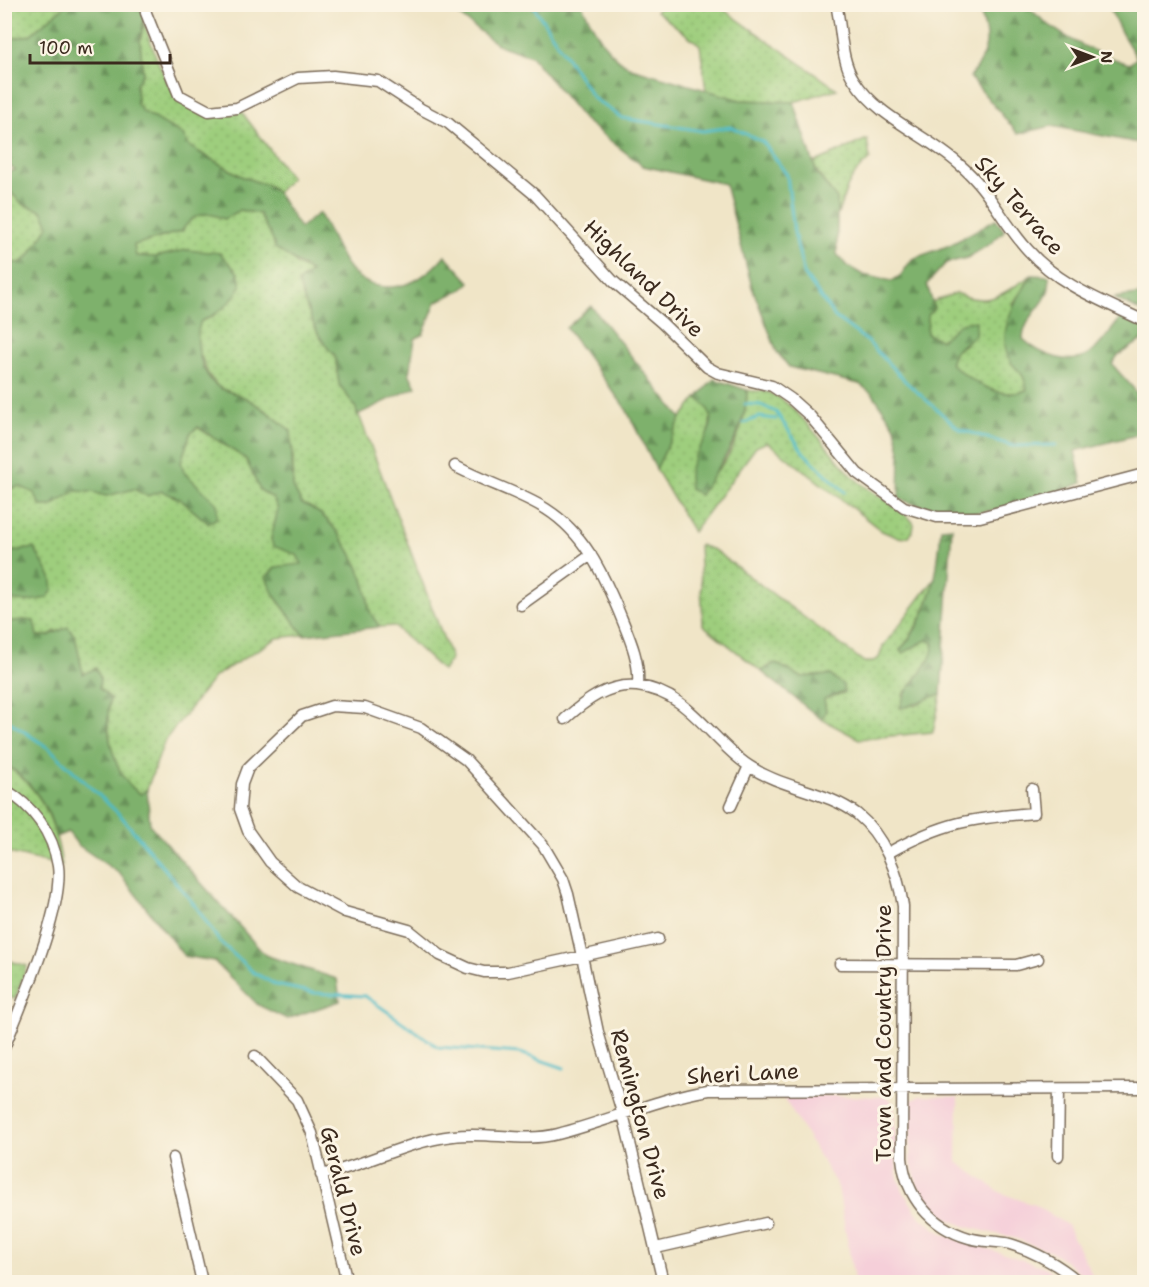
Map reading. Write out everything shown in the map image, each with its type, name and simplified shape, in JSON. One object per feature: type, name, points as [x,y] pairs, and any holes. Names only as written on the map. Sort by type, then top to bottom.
[{"type":"street","name":"Highland Drive","points":[[145,4],[146,14],[179,94],[209,111],[237,108],[298,78],[333,76],[378,81],[421,109],[448,123],[535,195],[613,281],[662,323],[707,367],[718,373],[772,386],[791,399],[810,416],[857,473],[904,507],[926,515],[952,519],[980,517],[1144,474]]},
{"type":"street","name":"Sky Terrace","points":[[836,4],[844,55],[852,78],[869,101],[959,164],[989,195],[1027,250],[1046,267],[1074,288],[1144,321]]},
{"type":"street","points":[[455,466],[482,481],[546,509],[583,542],[601,570],[635,650],[639,667],[638,686]]},
{"type":"street","points":[[521,605],[591,555]]},
{"type":"street","name":"Town and Country Drive","points":[[565,719],[585,701],[602,692],[623,686],[638,686],[674,698],[688,706],[719,741],[749,766],[780,783],[857,814],[888,853],[901,890],[904,965],[903,1172],[922,1209],[935,1222],[969,1238],[1009,1244],[1038,1254],[1079,1282]]},
{"type":"street","name":"Remington Drive","points":[[582,956],[508,972],[484,972],[452,962],[409,930],[345,912],[313,897],[270,862],[248,831],[240,809],[240,795],[248,768],[302,716],[332,706],[366,708],[421,728],[466,760],[543,845],[563,879],[582,956],[598,1032],[622,1114],[663,1282]]},
{"type":"street","points":[[731,806],[749,766]]},
{"type":"street","points":[[4,789],[31,809],[43,825],[58,867],[58,889],[49,923],[4,1048]]},
{"type":"street","points":[[888,853],[917,837],[951,824],[977,818],[1034,813],[1032,789]]},
{"type":"street","points":[[582,956],[658,939]]},
{"type":"street","points":[[840,964],[1016,965],[1038,959]]},
{"type":"street","name":"Gerald Drive","points":[[255,1056],[297,1100],[312,1133],[347,1282]]},
{"type":"street","name":"Sheri Lane","points":[[321,1175],[436,1138],[468,1134],[523,1138],[549,1136],[672,1097],[708,1090],[1144,1088]]},
{"type":"street","points":[[1058,1156],[1059,1089]]},
{"type":"street","points":[[173,1158],[202,1282]]},
{"type":"street","points":[[656,1248],[766,1223]]},
{"type":"shaded area","points":[[782,1095],[888,1097],[894,1104],[897,1175],[904,1193],[920,1217],[944,1235],[1045,1267],[1067,1282],[844,1282],[854,1280],[838,1187]]},
{"type":"shaded area","points":[[920,1096],[958,1097],[957,1162],[1001,1193],[1037,1206],[1067,1225],[1096,1282],[1091,1282],[1056,1254],[1014,1238],[967,1227],[950,1220],[933,1207],[918,1186],[910,1160],[911,1101]]},
{"type":"green space","points":[[4,5],[66,5],[30,35],[5,40]]},
{"type":"green space","points":[[66,5],[146,5],[140,42],[143,73],[136,84],[137,104],[143,112],[182,134],[189,146],[202,154],[243,177],[269,186],[277,193],[300,228],[319,213],[345,263],[363,281],[376,286],[391,287],[407,284],[428,272],[445,255],[470,282],[463,289],[436,302],[423,334],[415,339],[409,373],[416,387],[357,415],[356,408],[339,384],[335,355],[317,332],[298,282],[311,272],[275,248],[260,214],[240,210],[224,219],[205,214],[200,215],[190,221],[182,231],[134,245],[136,256],[156,257],[186,250],[220,253],[238,273],[241,286],[233,297],[219,311],[201,321],[198,338],[200,358],[213,383],[252,402],[291,431],[293,487],[302,504],[323,517],[342,539],[357,565],[366,590],[370,612],[380,627],[304,635],[274,595],[266,577],[276,567],[302,564],[297,555],[273,546],[271,539],[278,509],[273,498],[260,490],[246,459],[198,427],[190,434],[181,462],[184,472],[217,504],[217,518],[208,523],[180,499],[162,491],[147,496],[134,489],[106,496],[93,492],[75,491],[52,506],[41,506],[34,493],[20,486],[5,490],[5,262],[21,263],[30,255],[49,225],[42,211],[23,204],[5,189],[5,172],[15,170],[5,162],[5,40],[30,35]]},
{"type":"green space","points":[[446,5],[582,5],[607,48],[631,68],[740,100],[794,102],[817,174],[837,199],[837,254],[846,265],[863,275],[892,281],[901,275],[912,259],[950,245],[996,219],[1004,231],[990,244],[967,258],[946,263],[927,284],[934,308],[928,315],[927,334],[941,340],[961,323],[976,321],[975,335],[955,351],[950,363],[976,382],[996,391],[1017,393],[1027,390],[1021,374],[1009,359],[1005,337],[1007,326],[1015,304],[1032,275],[1049,276],[1047,294],[1028,322],[1023,339],[1038,350],[1056,358],[1084,357],[1100,344],[1122,316],[1144,323],[1144,339],[1118,355],[1112,364],[1134,388],[1141,400],[1144,433],[1075,451],[1082,483],[1021,504],[988,511],[958,513],[928,508],[899,499],[900,451],[895,427],[873,394],[859,384],[789,367],[777,352],[752,287],[725,184],[643,166],[584,120],[531,56],[498,45]]},
{"type":"green space","points":[[663,5],[717,5],[837,89],[794,102],[740,100],[706,90],[700,45],[656,11]]},
{"type":"green space","points":[[978,5],[1026,5],[1049,25],[1074,41],[1100,54],[1129,64],[1137,58],[1108,5],[1144,5],[1144,144],[1052,126],[1018,134],[970,77],[982,58],[986,43]]},
{"type":"green space","points":[[144,22],[165,77],[174,92],[186,105],[201,113],[219,115],[241,111],[291,178],[277,193],[269,186],[243,177],[202,154],[189,146],[182,134],[143,112],[137,104],[136,84],[143,73],[140,42]]},
{"type":"green space","points":[[867,139],[870,159],[857,171],[849,183],[838,214],[834,198],[813,163]]},
{"type":"green space","points":[[4,189],[7,189],[23,204],[42,211],[49,225],[30,255],[21,263],[5,262]]},
{"type":"green space","points":[[240,210],[260,214],[268,230],[297,265],[311,272],[301,291],[318,334],[335,355],[339,384],[356,407],[451,658],[443,671],[394,626],[380,627],[372,616],[362,578],[350,552],[333,527],[323,517],[302,504],[293,487],[293,450],[280,422],[245,398],[218,387],[208,374],[199,351],[196,332],[201,321],[212,317],[241,286],[238,273],[229,263],[186,250],[156,257],[135,256],[134,245],[166,236],[199,215],[214,215],[224,219]]},
{"type":"green space","points":[[1032,275],[1014,302],[1009,359],[1023,373],[1027,390],[1017,393],[996,391],[976,382],[950,363],[955,351],[966,344],[961,324],[941,340],[927,334],[928,315],[934,308],[932,302],[956,293],[978,299],[988,299],[1005,293]]},
{"type":"green space","points":[[1144,294],[1144,313],[1114,298]]},
{"type":"green space","points":[[591,306],[681,418],[656,469],[626,409],[566,328]]},
{"type":"green space","points":[[714,379],[747,390],[746,405],[732,445],[700,495],[690,489],[689,471],[711,423],[706,406],[697,398]]},
{"type":"green space","points":[[747,390],[770,393],[793,409],[849,473],[910,519],[914,524],[910,535],[903,538],[882,531],[767,442],[756,447],[693,532],[656,469],[681,418],[697,398],[709,407],[710,419],[706,439],[693,466],[690,489],[712,476],[734,445],[745,412]]},
{"type":"green space","points":[[197,427],[246,459],[260,490],[273,498],[278,510],[271,539],[297,555],[303,565],[291,566],[274,595],[304,635],[277,638],[215,676],[165,740],[147,789],[141,794],[123,776],[117,764],[112,751],[108,723],[110,698],[99,688],[100,678],[83,675],[75,636],[55,631],[48,636],[37,636],[24,620],[5,622],[4,596],[9,599],[26,549],[5,553],[5,490],[20,486],[34,493],[41,506],[52,506],[75,491],[93,492],[106,496],[134,489],[147,496],[162,491],[180,499],[208,523],[194,483],[184,472],[181,462],[190,434]]},
{"type":"green space","points":[[952,527],[941,695],[900,708],[903,698],[924,669],[934,643],[926,640],[903,653],[900,650],[911,637],[926,608],[938,561],[941,528]]},
{"type":"green space","points":[[699,545],[714,550],[864,662],[871,662],[879,658],[883,646],[937,576],[918,624],[900,650],[903,653],[926,640],[934,642],[932,659],[903,695],[915,706],[929,696],[941,695],[933,732],[859,739],[821,719],[826,711],[824,699],[844,693],[830,675],[801,677],[775,663],[761,671],[703,625]]},
{"type":"green space","points":[[34,548],[51,577],[53,590],[47,598],[25,602],[9,599],[5,596],[5,553]]},
{"type":"green space","points":[[34,621],[37,636],[48,636],[68,627],[75,636],[83,674],[96,668],[100,678],[99,688],[110,698],[108,723],[112,750],[123,776],[131,786],[141,794],[147,789],[150,825],[265,955],[337,979],[340,1001],[287,1019],[258,1005],[214,961],[184,956],[120,874],[78,845],[68,832],[56,837],[49,815],[38,795],[23,778],[5,764],[5,622]]},
{"type":"green space","points":[[775,663],[801,677],[830,675],[843,685],[844,692],[824,699],[826,711],[821,719],[761,671]]},
{"type":"green space","points":[[4,764],[29,784],[45,808],[51,821],[62,866],[5,852]]},
{"type":"green space","points":[[4,959],[27,966],[15,999],[5,996]]},
{"type":"waterway","points":[[532,4],[593,98],[622,118],[703,131],[731,127],[763,142],[787,175],[794,232],[804,274],[835,317],[867,341],[906,382],[959,429],[1013,446],[1056,445]]},
{"type":"waterway","points":[[745,404],[761,405],[776,412],[804,453],[845,492]]},
{"type":"waterway","points":[[744,423],[759,417],[776,419]]},
{"type":"waterway","points":[[4,718],[50,749],[121,816],[197,908],[219,941],[253,972],[276,985],[315,993],[365,996],[438,1047],[520,1053],[564,1068]]}]
